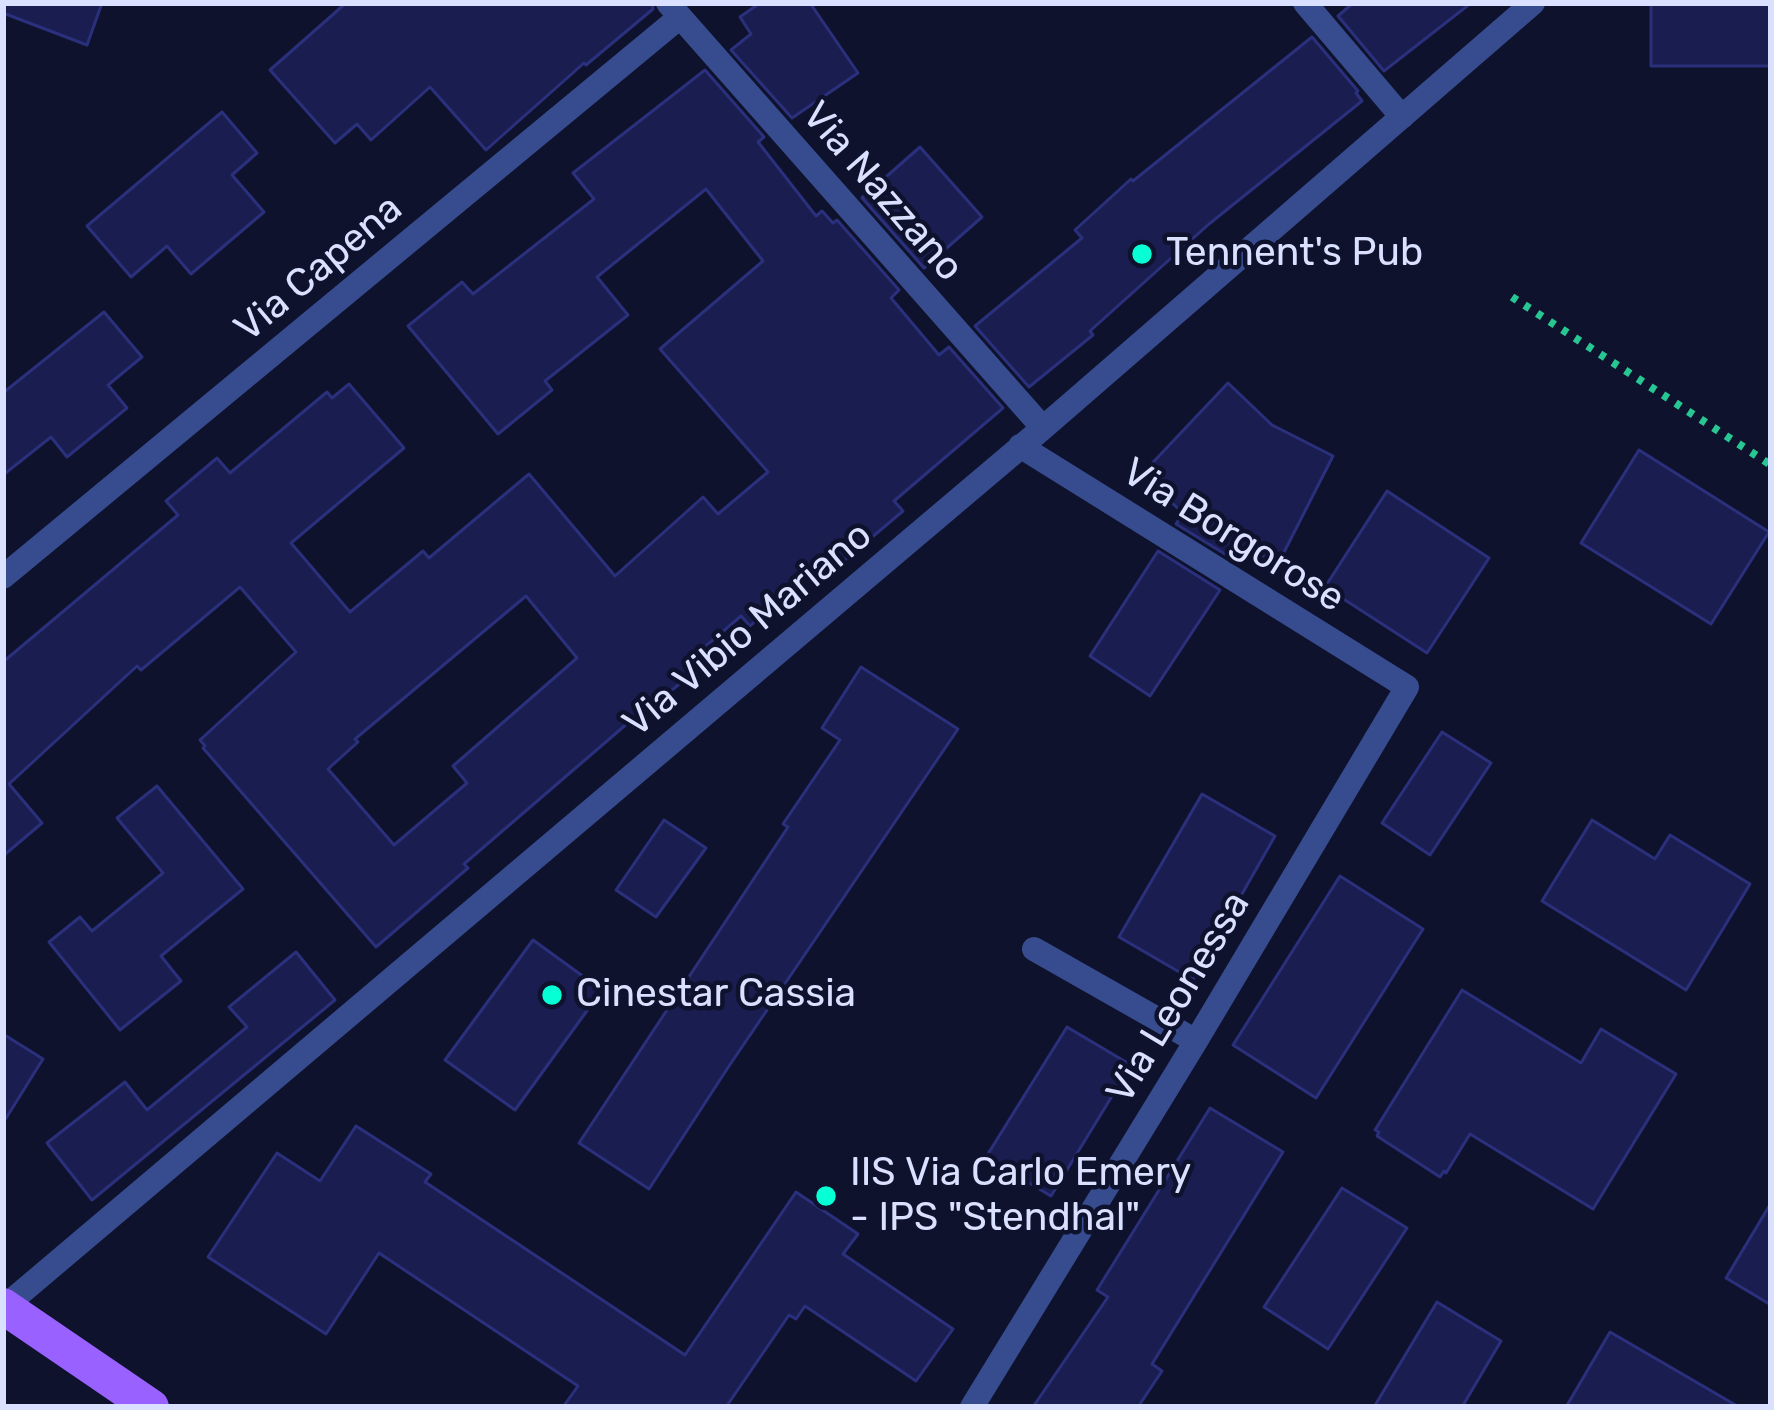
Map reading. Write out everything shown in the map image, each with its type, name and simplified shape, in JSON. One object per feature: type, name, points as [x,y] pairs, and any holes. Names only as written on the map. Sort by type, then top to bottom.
[{"type":"main road","points":[[3,1306],[152,1407]]},
{"type":"street","points":[[1305,3],[1402,117]]},
{"type":"street","name":"Via Vibio Mariano","points":[[3,1306],[1042,428],[1534,3]]},
{"type":"street","name":"Via Nazzano","points":[[674,10],[1042,428]]},
{"type":"street","name":"Via Capena","points":[[3,577],[674,10]]},
{"type":"street","name":"Via Borgorose","points":[[1020,446],[1407,687]]},
{"type":"street","name":"Via Leonessa","points":[[972,1407],[1407,687]]},
{"type":"street","points":[[1034,949],[1196,1041]]},
{"type":"path","points":[[1512,297],[1771,465]]},
{"type":"building","points":[[3,3],[102,3],[87,45],[3,13]]},
{"type":"building","points":[[346,3],[652,3],[653,9],[486,150],[430,87],[371,140],[357,124],[335,143],[270,70]]},
{"type":"building","points":[[760,3],[810,3],[858,73],[792,118],[731,50],[751,34],[740,17]]},
{"type":"building","points":[[1353,3],[1471,3],[1384,71],[1338,16]]},
{"type":"building","points":[[1651,3],[1771,3],[1771,66],[1651,66]]},
{"type":"building","points":[[1312,37],[1362,101],[1209,224],[1090,331],[1093,335],[1029,387],[975,326],[1082,238],[1075,230],[1131,179]]},
{"type":"building","points":[[705,70],[764,137],[758,142],[816,216],[822,211],[833,223],[837,220],[899,290],[891,298],[939,355],[949,347],[1003,408],[894,501],[903,511],[839,565],[830,554],[750,626],[741,616],[685,664],[693,673],[464,864],[468,868],[376,947],[203,748],[200,740],[296,652],[240,587],[141,670],[137,666],[9,784],[42,823],[3,856],[3,662],[178,515],[166,501],[217,458],[230,473],[327,392],[332,398],[349,384],[404,448],[291,543],[350,612],[423,551],[429,558],[529,474],[615,576],[703,497],[718,514],[768,472],[660,349],[763,261],[706,189],[597,277],[628,315],[545,381],[552,390],[498,434],[408,326],[462,282],[473,294],[594,199],[573,173]],"holes":[[[526,596],[577,658],[453,766],[467,783],[394,845],[328,769],[358,742],[355,739]]]},
{"type":"building","points":[[222,112],[257,153],[232,175],[264,212],[191,274],[167,246],[131,277],[87,226]]},
{"type":"building","points":[[920,147],[982,217],[924,268],[862,198]]},
{"type":"building","points":[[104,312],[142,357],[108,385],[127,408],[67,457],[51,437],[3,475],[3,393]]},
{"type":"building","points":[[1228,383],[1272,425],[1333,456],[1278,564],[1248,548],[1238,562],[1176,524],[1183,513],[1141,475]]},
{"type":"building","points":[[1639,450],[1769,532],[1711,624],[1581,543]]},
{"type":"building","points":[[1387,491],[1489,558],[1427,653],[1325,587]]},
{"type":"building","points":[[1158,551],[1220,590],[1150,696],[1090,656]]},
{"type":"building","points":[[861,667],[958,729],[649,1189],[579,1143],[788,827],[783,824],[840,740],[822,728]]},
{"type":"building","points":[[1442,732],[1491,763],[1430,855],[1382,823]]},
{"type":"building","points":[[157,786],[243,889],[161,956],[181,981],[120,1030],[49,942],[80,917],[92,931],[163,873],[117,818]]},
{"type":"building","points":[[1202,794],[1275,836],[1193,980],[1119,937]]},
{"type":"building","points":[[664,820],[706,848],[656,917],[616,890]]},
{"type":"building","points":[[1592,820],[1655,859],[1670,835],[1750,884],[1686,990],[1542,901]]},
{"type":"building","points":[[1340,876],[1423,929],[1316,1098],[1233,1045]]},
{"type":"building","points":[[533,940],[602,990],[515,1110],[445,1060]]},
{"type":"building","points":[[296,952],[335,1000],[92,1200],[47,1143],[125,1082],[147,1110],[247,1027],[229,1007]]},
{"type":"building","points":[[1462,990],[1581,1063],[1601,1029],[1676,1074],[1593,1209],[1470,1134],[1440,1177],[1377,1136],[1375,1130]]},
{"type":"building","points":[[1067,1027],[1131,1065],[1051,1196],[986,1157]]},
{"type":"building","points":[[3,1034],[43,1059],[3,1123]]},
{"type":"building","points":[[1210,1108],[1283,1152],[1152,1364],[1162,1371],[1138,1407],[1033,1407],[1108,1297],[1097,1290]]},
{"type":"building","points":[[356,1126],[431,1174],[425,1182],[685,1355],[796,1192],[858,1234],[843,1254],[953,1329],[916,1381],[805,1306],[796,1319],[789,1315],[726,1407],[563,1407],[578,1386],[379,1253],[326,1334],[208,1257],[277,1153],[320,1181]]},
{"type":"building","points":[[1342,1188],[1407,1228],[1328,1349],[1264,1307]]},
{"type":"building","points":[[1771,1203],[1771,1305],[1726,1278]]},
{"type":"building","points":[[1437,1302],[1501,1341],[1462,1407],[1374,1407]]},
{"type":"building","points":[[1610,1332],[1739,1407],[1566,1407]]},
{"type":"place","name":"Tennent's Pub","points":[[1142,254]]},
{"type":"place","name":"Cinestar Cassia","points":[[552,995]]},
{"type":"place","name":"IIS Via Carlo Emery - IPS \"Stendhal\"","points":[[826,1196]]}]
